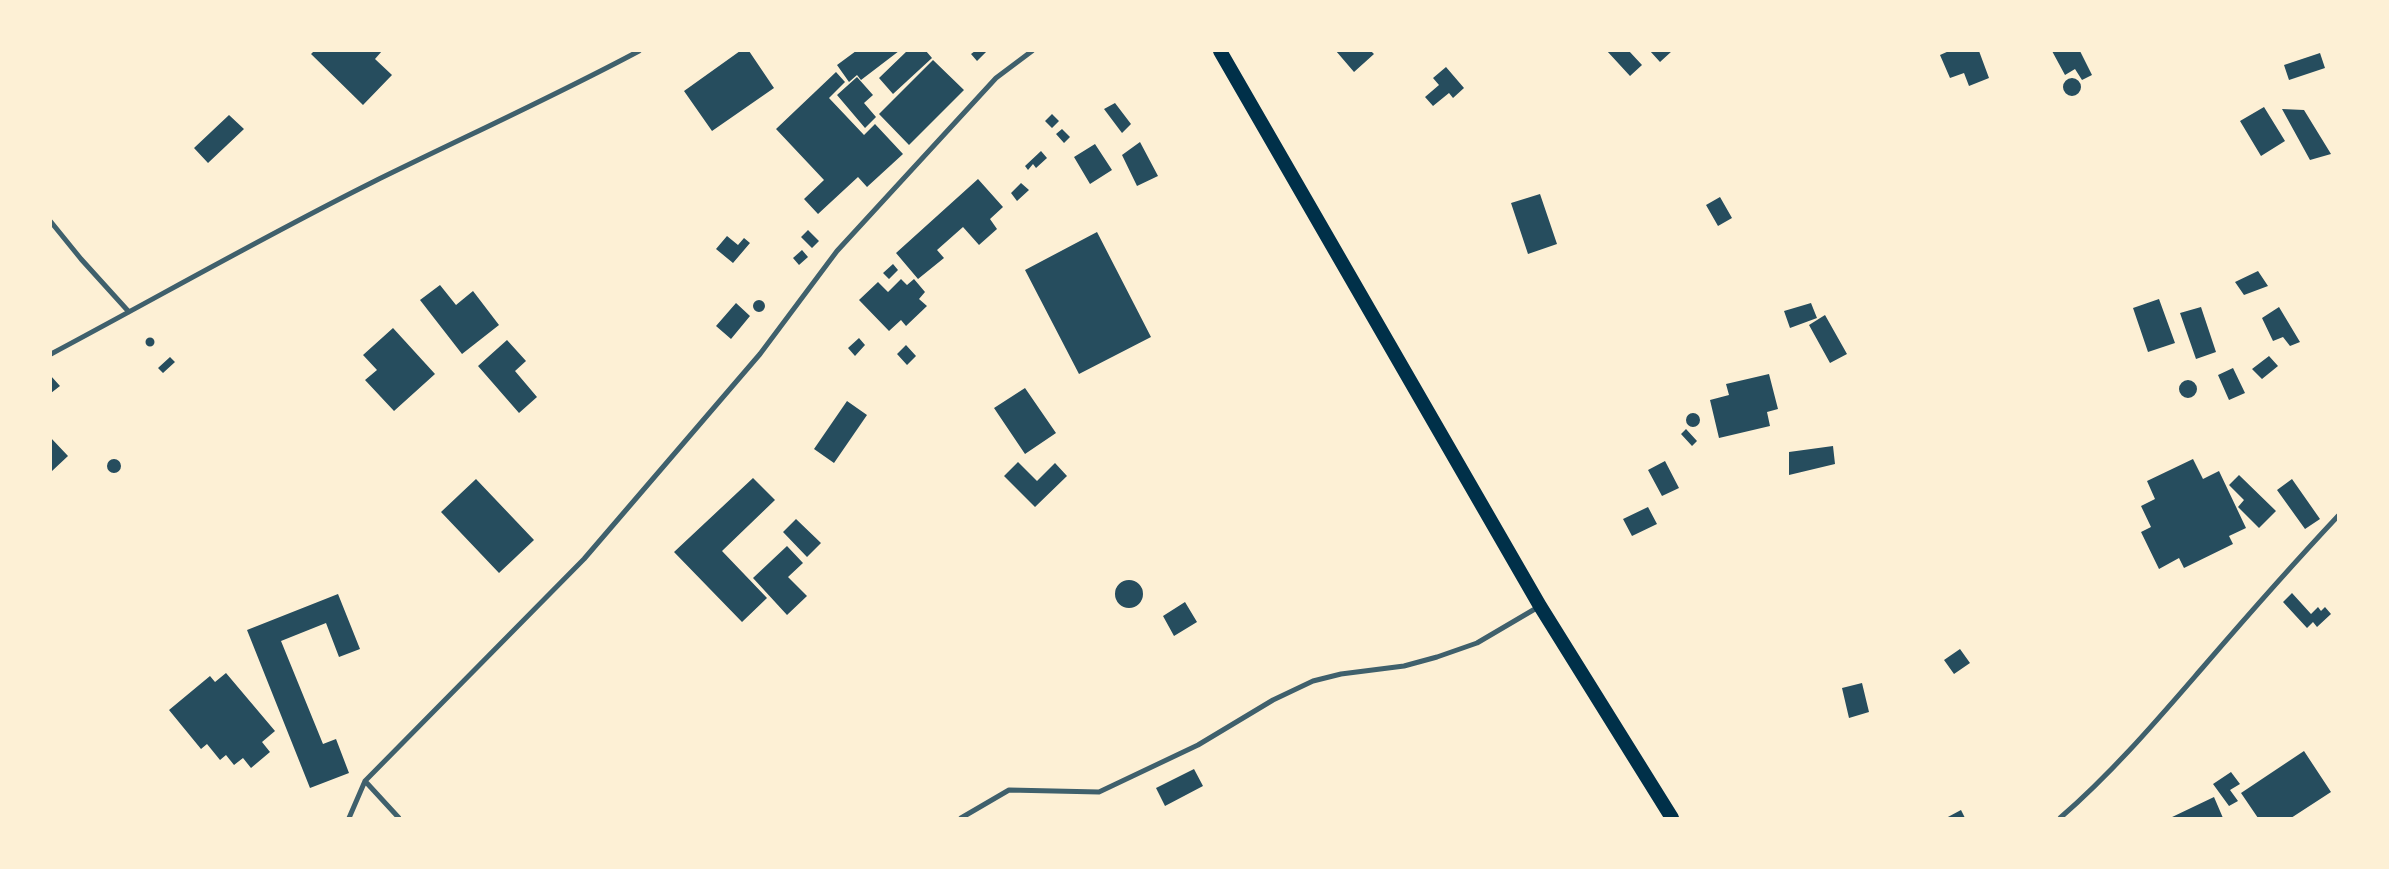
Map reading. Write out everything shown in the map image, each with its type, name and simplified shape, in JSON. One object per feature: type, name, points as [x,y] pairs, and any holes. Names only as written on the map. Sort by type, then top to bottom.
[{"type":"highway","points":[[1220,51],[1540,606],[1672,818]]},
{"type":"street","points":[[51,354],[286,227],[583,81],[639,51]]},
{"type":"street","points":[[349,818],[365,781],[584,560],[760,354],[837,252],[996,78],[1032,51]]},
{"type":"street","points":[[51,222],[81,259],[130,312]]},
{"type":"street","points":[[2060,818],[2092,791],[2153,725],[2280,578],[2338,516]]},
{"type":"street","points":[[961,818],[1009,790],[1099,792],[1198,745],[1273,700],[1313,681],[1341,674],[1404,666],[1437,657],[1477,643],[1540,606]]},
{"type":"street","points":[[365,781],[399,818]]},
{"type":"building","points":[[314,51],[382,51],[375,59],[392,75],[363,105],[311,54]]},
{"type":"building","points":[[740,51],[749,51],[774,88],[712,131],[684,91]]},
{"type":"building","points":[[856,51],[899,51],[861,80],[857,75],[849,82],[837,65]]},
{"type":"building","points":[[907,51],[926,51],[932,58],[893,94],[879,78]]},
{"type":"building","points":[[975,51],[987,51],[977,61],[971,54]]},
{"type":"building","points":[[1336,51],[1371,51],[1374,54],[1354,72]]},
{"type":"building","points":[[1607,51],[1629,51],[1642,65],[1630,76]]},
{"type":"building","points":[[1650,51],[1672,51],[1660,62]]},
{"type":"building","points":[[1949,51],[1979,51],[1989,78],[1969,86],[1964,73],[1950,78],[1940,55]]},
{"type":"building","points":[[2052,51],[2080,51],[2092,75],[2082,80],[2075,69],[2065,75]]},
{"type":"building","points":[[2320,53],[2325,68],[2289,80],[2284,65]]},
{"type":"building","points":[[933,60],[964,90],[909,145],[879,114]]},
{"type":"building","points":[[1446,67],[1464,88],[1453,98],[1449,93],[1433,106],[1425,97],[1439,85],[1433,78]]},
{"type":"building","points":[[836,72],[845,82],[829,98],[864,135],[875,124],[903,154],[867,187],[858,177],[818,214],[804,199],[824,180],[776,129]]},
{"type":"building","points":[[857,77],[873,95],[864,103],[876,117],[865,128],[837,95]]},
{"type":"building","points":[[2072,78],[2078,81],[2081,87],[2078,93],[2072,96],[2066,93],[2063,87],[2066,81]]},
{"type":"building","points":[[1115,103],[1131,124],[1122,133],[1104,109]]},
{"type":"building","points":[[2264,107],[2285,141],[2261,156],[2240,121]]},
{"type":"building","points":[[2282,109],[2304,110],[2331,154],[2310,160]]},
{"type":"building","points":[[1052,114],[1059,121],[1052,128],[1045,121]]},
{"type":"building","points":[[229,115],[244,129],[208,163],[194,148]]},
{"type":"building","points":[[1062,129],[1070,137],[1064,143],[1056,134]]},
{"type":"building","points":[[1140,142],[1158,176],[1137,186],[1122,155]]},
{"type":"building","points":[[1095,144],[1112,170],[1090,184],[1074,157]]},
{"type":"building","points":[[1041,151],[1047,158],[1036,168],[1033,164],[1028,170],[1025,166]]},
{"type":"building","points":[[978,179],[1003,207],[990,219],[997,229],[979,245],[963,227],[937,250],[944,258],[918,279],[896,253]]},
{"type":"building","points":[[1021,183],[1029,190],[1017,201],[1011,193]]},
{"type":"building","points":[[1540,194],[1557,244],[1528,254],[1511,203]]},
{"type":"building","points":[[1720,197],[1732,218],[1718,226],[1706,205]]},
{"type":"building","points":[[808,230],[819,241],[812,248],[801,237]]},
{"type":"building","points":[[1097,232],[1151,337],[1079,374],[1025,270]]},
{"type":"building","points":[[727,236],[738,245],[744,238],[750,243],[733,263],[716,249]]},
{"type":"building","points":[[802,250],[808,257],[799,265],[793,258]]},
{"type":"building","points":[[893,264],[898,270],[889,279],[883,273]]},
{"type":"building","points":[[2258,271],[2268,286],[2244,295],[2235,282]]},
{"type":"building","points":[[901,279],[907,285],[914,279],[925,292],[919,299],[927,306],[906,326],[901,320],[889,331],[859,300],[878,282],[888,292]]},
{"type":"building","points":[[440,285],[456,305],[473,291],[499,325],[462,354],[420,300]]},
{"type":"building","points":[[2159,299],[2175,343],[2148,352],[2133,308]]},
{"type":"building","points":[[761,300],[764,301],[764,311],[757,312],[754,311],[753,304],[754,301]]},
{"type":"building","points":[[736,303],[750,316],[731,339],[716,326]]},
{"type":"building","points":[[1811,303],[1817,318],[1790,328],[1784,311]]},
{"type":"building","points":[[2201,307],[2216,352],[2196,359],[2180,313]]},
{"type":"building","points":[[2279,307],[2300,342],[2290,346],[2283,337],[2273,341],[2262,318]]},
{"type":"building","points":[[1825,315],[1847,354],[1830,363],[1809,325]]},
{"type":"building","points":[[393,328],[435,374],[394,411],[365,380],[377,370],[363,355]]},
{"type":"building","points":[[150,337],[155,342],[150,347],[145,342]]},
{"type":"building","points":[[859,338],[865,345],[855,356],[848,348]]},
{"type":"building","points":[[507,340],[526,361],[515,371],[537,397],[519,413],[478,366]]},
{"type":"building","points":[[906,345],[916,356],[907,365],[897,354]]},
{"type":"building","points":[[2269,356],[2278,366],[2262,379],[2252,369]]},
{"type":"building","points":[[170,357],[175,362],[163,373],[158,368]]},
{"type":"building","points":[[2233,368],[2245,393],[2229,400],[2218,375]]},
{"type":"building","points":[[1769,374],[1778,409],[1767,412],[1770,426],[1719,438],[1710,400],[1729,395],[1726,384]]},
{"type":"building","points":[[51,376],[60,386],[51,393]]},
{"type":"building","points":[[2188,380],[2194,383],[2197,389],[2194,395],[2188,398],[2182,395],[2179,389],[2182,383]]},
{"type":"building","points":[[1025,388],[1056,433],[1025,454],[994,408]]},
{"type":"building","points":[[847,401],[867,415],[834,463],[814,449]]},
{"type":"building","points":[[1690,413],[1696,413],[1700,420],[1696,427],[1690,427],[1686,423],[1686,417]]},
{"type":"building","points":[[1686,429],[1697,441],[1692,446],[1681,434]]},
{"type":"building","points":[[51,438],[68,456],[52,471],[51,470]]},
{"type":"building","points":[[1833,446],[1835,464],[1789,475],[1789,452]]},
{"type":"building","points":[[114,459],[119,461],[121,466],[119,471],[114,473],[109,471],[107,466],[109,461]]},
{"type":"building","points":[[2193,459],[2203,479],[2219,471],[2246,528],[2229,536],[2233,544],[2184,568],[2179,558],[2159,569],[2141,532],[2151,527],[2141,506],[2155,499],[2147,481]]},
{"type":"building","points":[[1665,461],[1679,488],[1662,496],[1648,470]]},
{"type":"building","points":[[1018,462],[1037,481],[1055,463],[1067,476],[1035,507],[1004,476]]},
{"type":"building","points":[[2239,475],[2276,511],[2259,528],[2238,507],[2244,500],[2229,485]]},
{"type":"building","points":[[753,478],[775,500],[722,551],[767,598],[742,622],[674,552]]},
{"type":"building","points":[[476,479],[534,540],[499,573],[441,512]]},
{"type":"building","points":[[2292,479],[2320,519],[2305,529],[2277,490]]},
{"type":"building","points":[[1648,507],[1657,524],[1632,536],[1623,519]]},
{"type":"building","points":[[796,519],[821,543],[807,557],[783,532]]},
{"type":"building","points":[[787,546],[803,563],[788,577],[807,596],[787,615],[753,578]]},
{"type":"building","points":[[1129,580],[1139,584],[1143,594],[1139,604],[1129,608],[1119,604],[1115,594],[1119,584]]},
{"type":"building","points":[[2292,593],[2311,614],[2318,607],[2321,611],[2325,607],[2331,614],[2317,627],[2313,622],[2307,628],[2283,602]]},
{"type":"building","points":[[338,594],[360,649],[339,657],[326,623],[281,641],[323,744],[336,739],[349,773],[310,788],[247,630]]},
{"type":"building","points":[[1185,602],[1197,622],[1174,636],[1163,616]]},
{"type":"building","points":[[1960,649],[1970,663],[1954,674],[1944,660]]},
{"type":"building","points":[[226,673],[275,731],[262,742],[270,752],[251,768],[243,758],[234,765],[226,755],[220,760],[207,744],[201,749],[169,710],[210,676],[215,682]]},
{"type":"building","points":[[1862,683],[1869,712],[1849,718],[1842,688]]},
{"type":"building","points":[[2304,751],[2331,792],[2291,818],[2258,818],[2241,793]]},
{"type":"building","points":[[1194,769],[1203,786],[1165,806],[1156,788]]},
{"type":"building","points":[[2231,772],[2240,784],[2230,790],[2238,801],[2229,806],[2213,784]]},
{"type":"building","points":[[2214,797],[2223,818],[2170,818]]},
{"type":"building","points":[[1961,810],[1965,818],[1946,818]]}]
